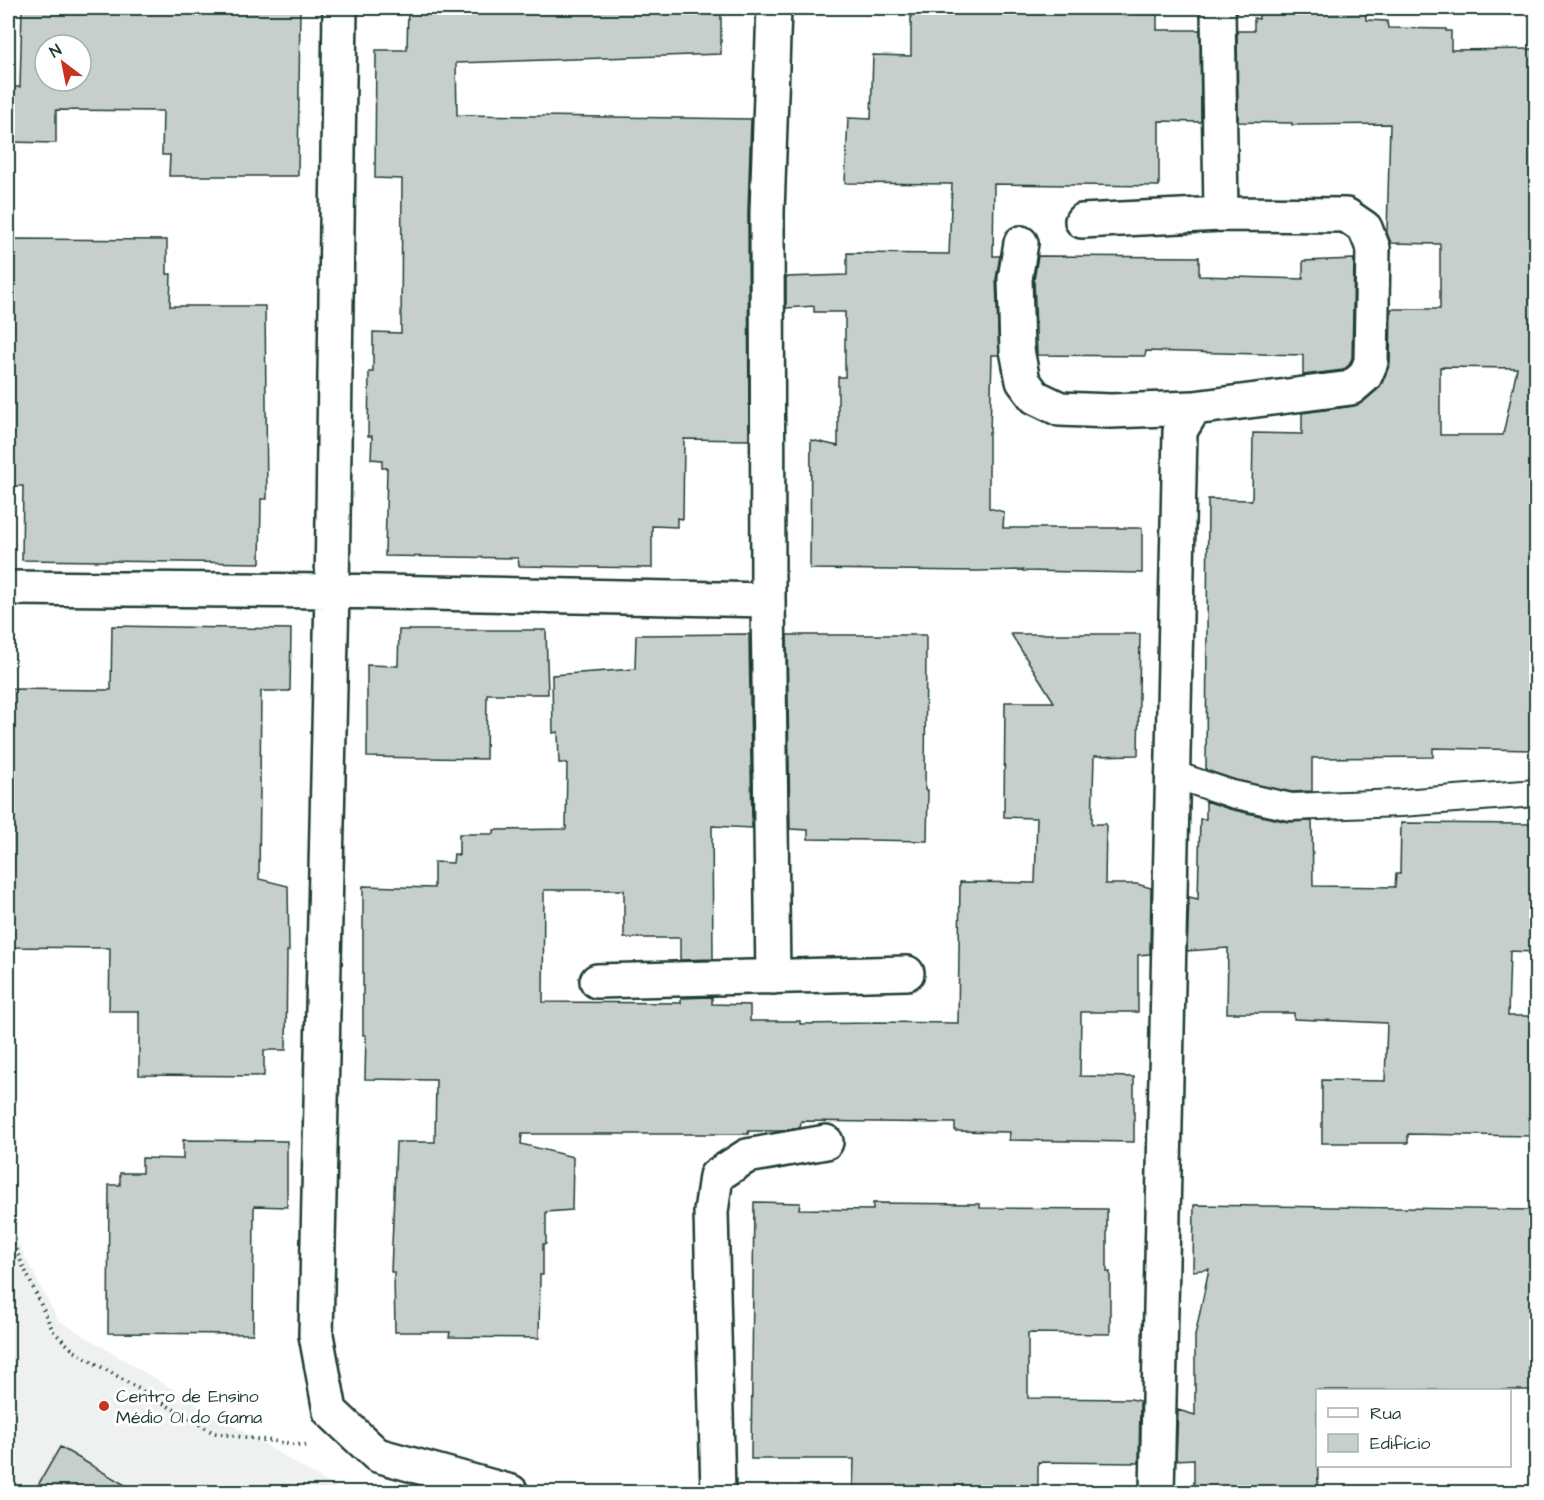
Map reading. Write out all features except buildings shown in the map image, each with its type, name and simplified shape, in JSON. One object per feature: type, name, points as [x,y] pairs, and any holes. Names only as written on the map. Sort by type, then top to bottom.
[{"type":"street","points":[[340,8],[332,591],[316,1335],[330,1411],[376,1455],[511,1492]]},
{"type":"street","points":[[773,977],[768,600],[767,213],[774,8]]},
{"type":"street","points":[[1218,8],[1221,214]]},
{"type":"street","points":[[1021,243],[1015,279],[1017,350],[1023,381],[1035,397],[1059,409],[1111,411],[1194,408],[1351,388],[1365,376],[1371,362],[1373,248],[1365,228],[1346,215],[1221,214],[1082,221]]},
{"type":"street","points":[[1158,1492],[1180,431],[1194,408]]},
{"type":"street","points":[[8,588],[332,591],[768,600]]},
{"type":"street","points":[[597,981],[907,973]]},
{"type":"street","points":[[718,1492],[711,1212],[716,1176],[747,1156],[826,1142]]},
{"type":"lane","points":[[1172,774],[1232,794],[1292,807],[1536,793]]},
{"type":"path","points":[[8,1233],[53,1331],[74,1351],[214,1432],[318,1447]]},
{"type":"shaded area","name":"Centro de Ensino Médio 01 do Gama","points":[[8,1224],[58,1320],[343,1492],[8,1492]]},
{"type":"place","name":"Centro de Ensino Médio 01 do Gama","points":[[104,1406]]}]
